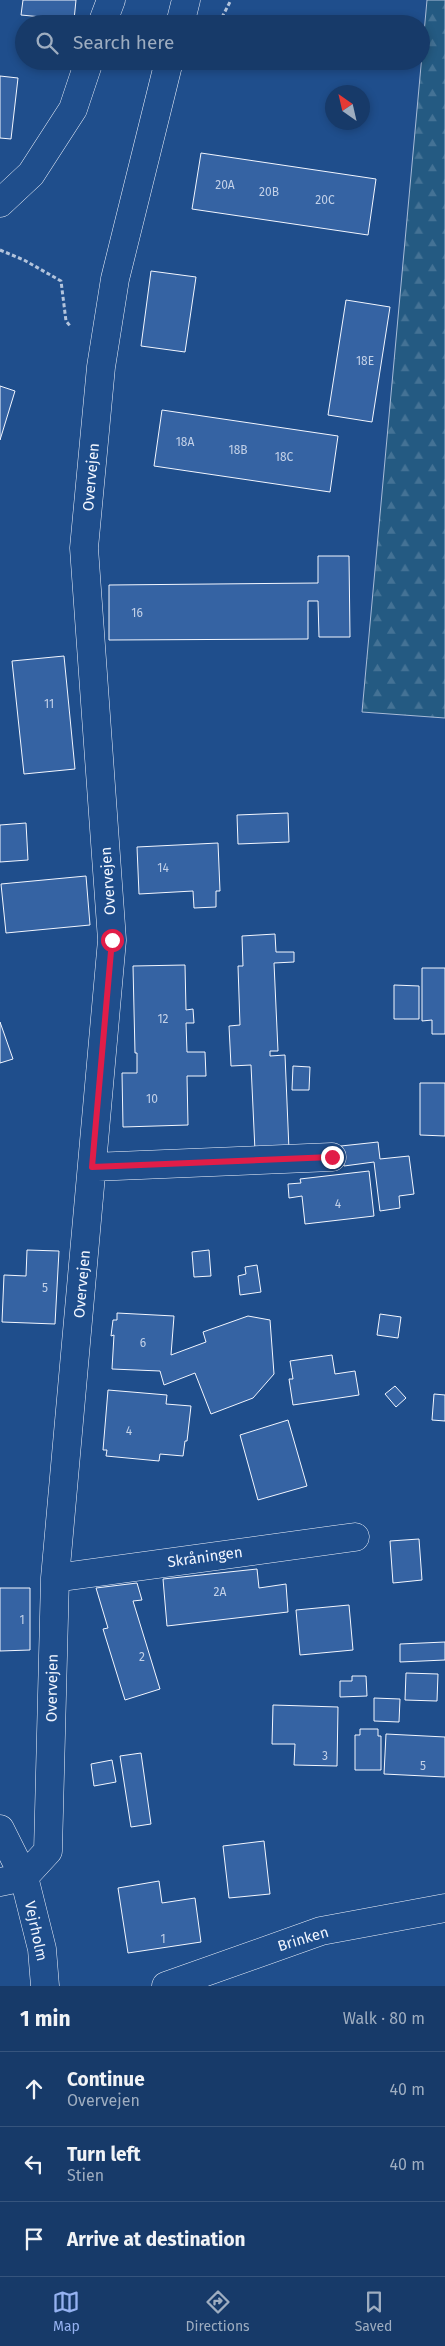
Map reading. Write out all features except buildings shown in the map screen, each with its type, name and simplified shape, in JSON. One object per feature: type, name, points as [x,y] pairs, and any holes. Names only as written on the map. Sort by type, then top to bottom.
[{"type":"street","points":[[105,15],[110,0]]},
{"type":"street","points":[[182,15],[186,0]]},
{"type":"street","points":[[0,203],[31,174],[73,109],[87,70]]},
{"type":"street","name":"Overvejen","points":[[12,1879],[48,1851],[55,1578],[112,940],[84,548],[101,367],[115,280],[167,70]]},
{"type":"street","points":[[92,1167],[332,1157]]},
{"type":"street","name":"Skråningen","points":[[55,1578],[355,1537]]},
{"type":"street","name":"Vejrholm","points":[[0,1829],[12,1879],[42,1949],[45,1986]]},
{"type":"street","name":"Brinken","points":[[166,1986],[321,1931],[445,1908]]},
{"type":"path","points":[[224,15],[231,0]]},
{"type":"path","points":[[0,250],[24,260],[61,281],[66,320]]},
{"type":"green space","points":[[427,0],[445,0],[445,718],[362,712],[421,70],[430,70],[430,15],[426,15]]},
{"type":"route","points":[[112,940],[92,1167],[332,1157]]}]
